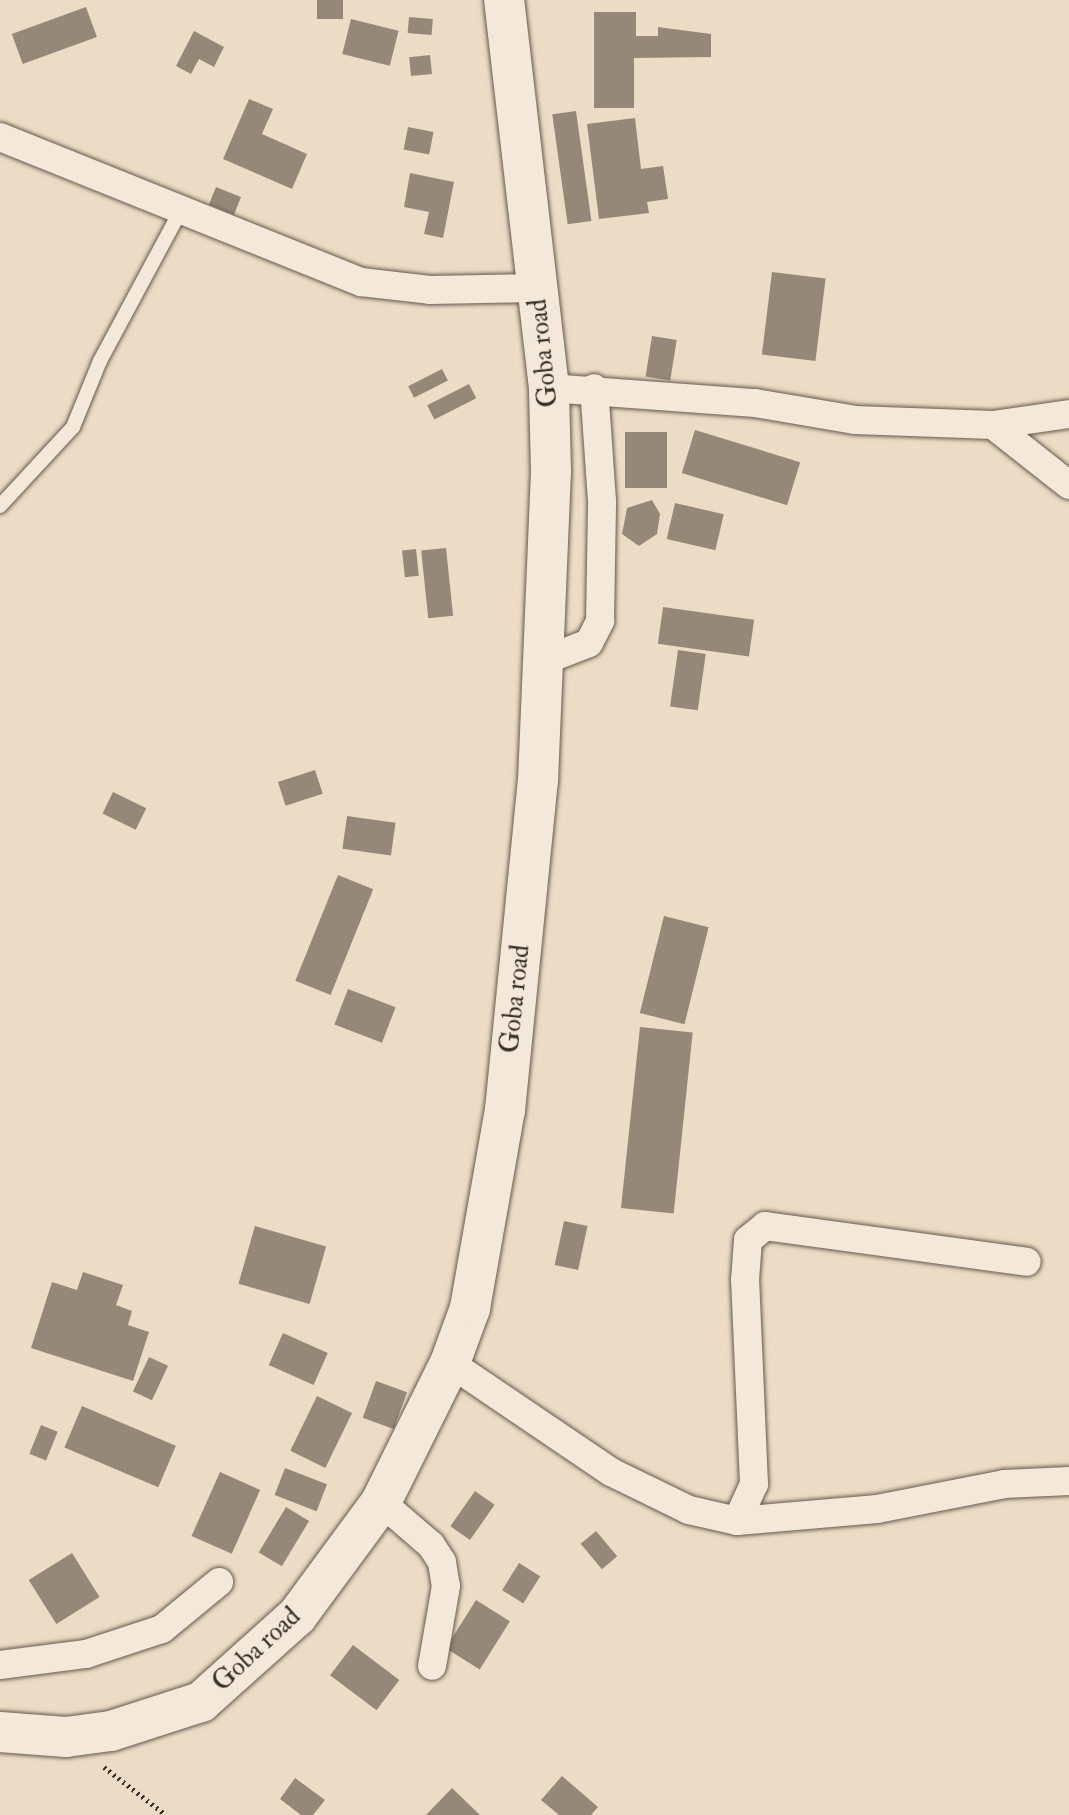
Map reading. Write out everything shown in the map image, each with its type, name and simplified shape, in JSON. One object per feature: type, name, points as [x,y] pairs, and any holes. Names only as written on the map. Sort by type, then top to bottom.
[{"type":"street","name":"Goba road","points":[[0,1732],[66,1737],[111,1731],[201,1702],[297,1616],[381,1502],[450,1363],[470,1308],[505,1110],[538,781],[543,661],[549,388],[504,0]]},
{"type":"street","points":[[0,137],[361,282],[430,290],[537,288]]},
{"type":"street","points":[[549,388],[594,388],[755,403],[855,420],[993,425],[1069,414]]},
{"type":"street","points":[[543,661],[589,643],[600,621],[602,501],[594,388]]},
{"type":"street","points":[[993,425],[1069,485]]},
{"type":"street","points":[[737,1521],[754,1484],[745,1280],[748,1240],[765,1226],[1027,1262]]},
{"type":"street","points":[[450,1363],[611,1472],[689,1510],[737,1521],[877,1509],[1004,1484],[1069,1481]]},
{"type":"street","points":[[381,1502],[431,1545],[442,1562],[446,1586],[432,1666]]},
{"type":"street","points":[[0,1665],[86,1654],[162,1629],[219,1582]]},
{"type":"lane","points":[[0,506],[73,427],[100,361],[181,210]]},
{"type":"path","points":[[66,1737],[166,1815]]},
{"type":"building","points":[[317,0],[343,0],[343,19],[317,19]]},
{"type":"building","points":[[86,7],[97,37],[23,64],[12,34]]},
{"type":"building","points":[[594,12],[636,12],[636,36],[658,36],[658,27],[711,34],[711,57],[634,58],[634,108],[594,108]]},
{"type":"building","points":[[409,17],[433,19],[432,35],[408,33]]},
{"type":"building","points":[[351,19],[399,31],[390,66],[342,54]]},
{"type":"building","points":[[194,31],[224,47],[214,67],[199,59],[191,74],[176,66]]},
{"type":"building","points":[[430,55],[432,74],[411,76],[409,57]]},
{"type":"building","points":[[249,99],[273,109],[262,134],[307,154],[292,189],[223,159]]},
{"type":"building","points":[[576,111],[591,221],[568,224],[552,114]]},
{"type":"building","points":[[635,118],[641,169],[663,166],[668,199],[647,202],[649,213],[599,219],[587,124]]},
{"type":"building","points":[[408,127],[434,132],[429,155],[404,150]]},
{"type":"building","points":[[410,173],[454,182],[443,238],[424,234],[429,212],[404,207]]},
{"type":"building","points":[[216,187],[241,197],[234,215],[209,205]]},
{"type":"building","points":[[772,272],[826,279],[815,361],[762,354]]},
{"type":"building","points":[[652,336],[677,340],[670,380],[646,376]]},
{"type":"building","points":[[442,369],[448,381],[414,398],[408,386]]},
{"type":"building","points":[[469,384],[476,398],[434,420],[427,405]]},
{"type":"building","points":[[695,430],[800,462],[787,505],[682,473]]},
{"type":"building","points":[[625,432],[667,432],[667,488],[625,488]]},
{"type":"building","points":[[652,500],[660,514],[657,534],[639,546],[622,534],[627,508]]},
{"type":"building","points":[[675,503],[724,514],[715,550],[667,539]]},
{"type":"building","points":[[446,548],[453,616],[428,618],[421,551]]},
{"type":"building","points":[[416,549],[419,576],[405,577],[402,550]]},
{"type":"building","points":[[663,607],[754,620],[749,656],[658,644]]},
{"type":"building","points":[[678,650],[706,654],[698,710],[670,706]]},
{"type":"building","points":[[315,770],[323,794],[286,806],[278,782]]},
{"type":"building","points":[[113,792],[146,808],[136,830],[102,814]]},
{"type":"building","points":[[347,816],[396,823],[391,855],[342,849]]},
{"type":"building","points":[[338,875],[373,889],[331,995],[295,981]]},
{"type":"building","points":[[664,916],[709,927],[684,1024],[640,1013]]},
{"type":"building","points":[[348,989],[396,1007],[382,1043],[334,1024]]},
{"type":"building","points":[[640,1027],[693,1033],[674,1214],[621,1208]]},
{"type":"building","points":[[564,1221],[587,1226],[578,1270],[555,1265]]},
{"type":"building","points":[[255,1226],[326,1246],[310,1304],[238,1284]]},
{"type":"building","points":[[83,1272],[123,1285],[116,1305],[132,1311],[128,1325],[149,1332],[133,1381],[31,1348],[52,1282],[77,1290]]},
{"type":"building","points":[[283,1333],[328,1353],[314,1385],[269,1365]]},
{"type":"building","points":[[149,1357],[168,1366],[152,1400],[133,1391]]},
{"type":"building","points":[[376,1381],[407,1392],[394,1429],[363,1418]]},
{"type":"building","points":[[317,1396],[352,1413],[325,1468],[290,1451]]},
{"type":"building","points":[[82,1406],[176,1446],[158,1487],[64,1447]]},
{"type":"building","points":[[41,1425],[58,1432],[46,1460],[29,1454]]},
{"type":"building","points":[[285,1468],[327,1484],[317,1511],[275,1495]]},
{"type":"building","points":[[220,1472],[260,1490],[232,1554],[192,1536]]},
{"type":"building","points":[[475,1491],[495,1505],[470,1540],[450,1526]]},
{"type":"building","points":[[286,1507],[309,1521],[282,1566],[259,1552]]},
{"type":"building","points":[[596,1531],[617,1556],[602,1569],[581,1544]]},
{"type":"building","points":[[72,1553],[100,1597],[56,1624],[29,1580]]},
{"type":"building","points":[[519,1563],[540,1576],[523,1603],[502,1590]]},
{"type":"building","points":[[476,1600],[510,1621],[480,1670],[446,1648]]},
{"type":"building","points":[[353,1645],[399,1680],[376,1710],[330,1675]]},
{"type":"building","points":[[562,1776],[598,1807],[591,1815],[559,1815],[541,1800]]},
{"type":"building","points":[[295,1778],[325,1800],[313,1815],[301,1815],[280,1799]]},
{"type":"building","points":[[452,1788],[480,1815],[426,1815]]}]
